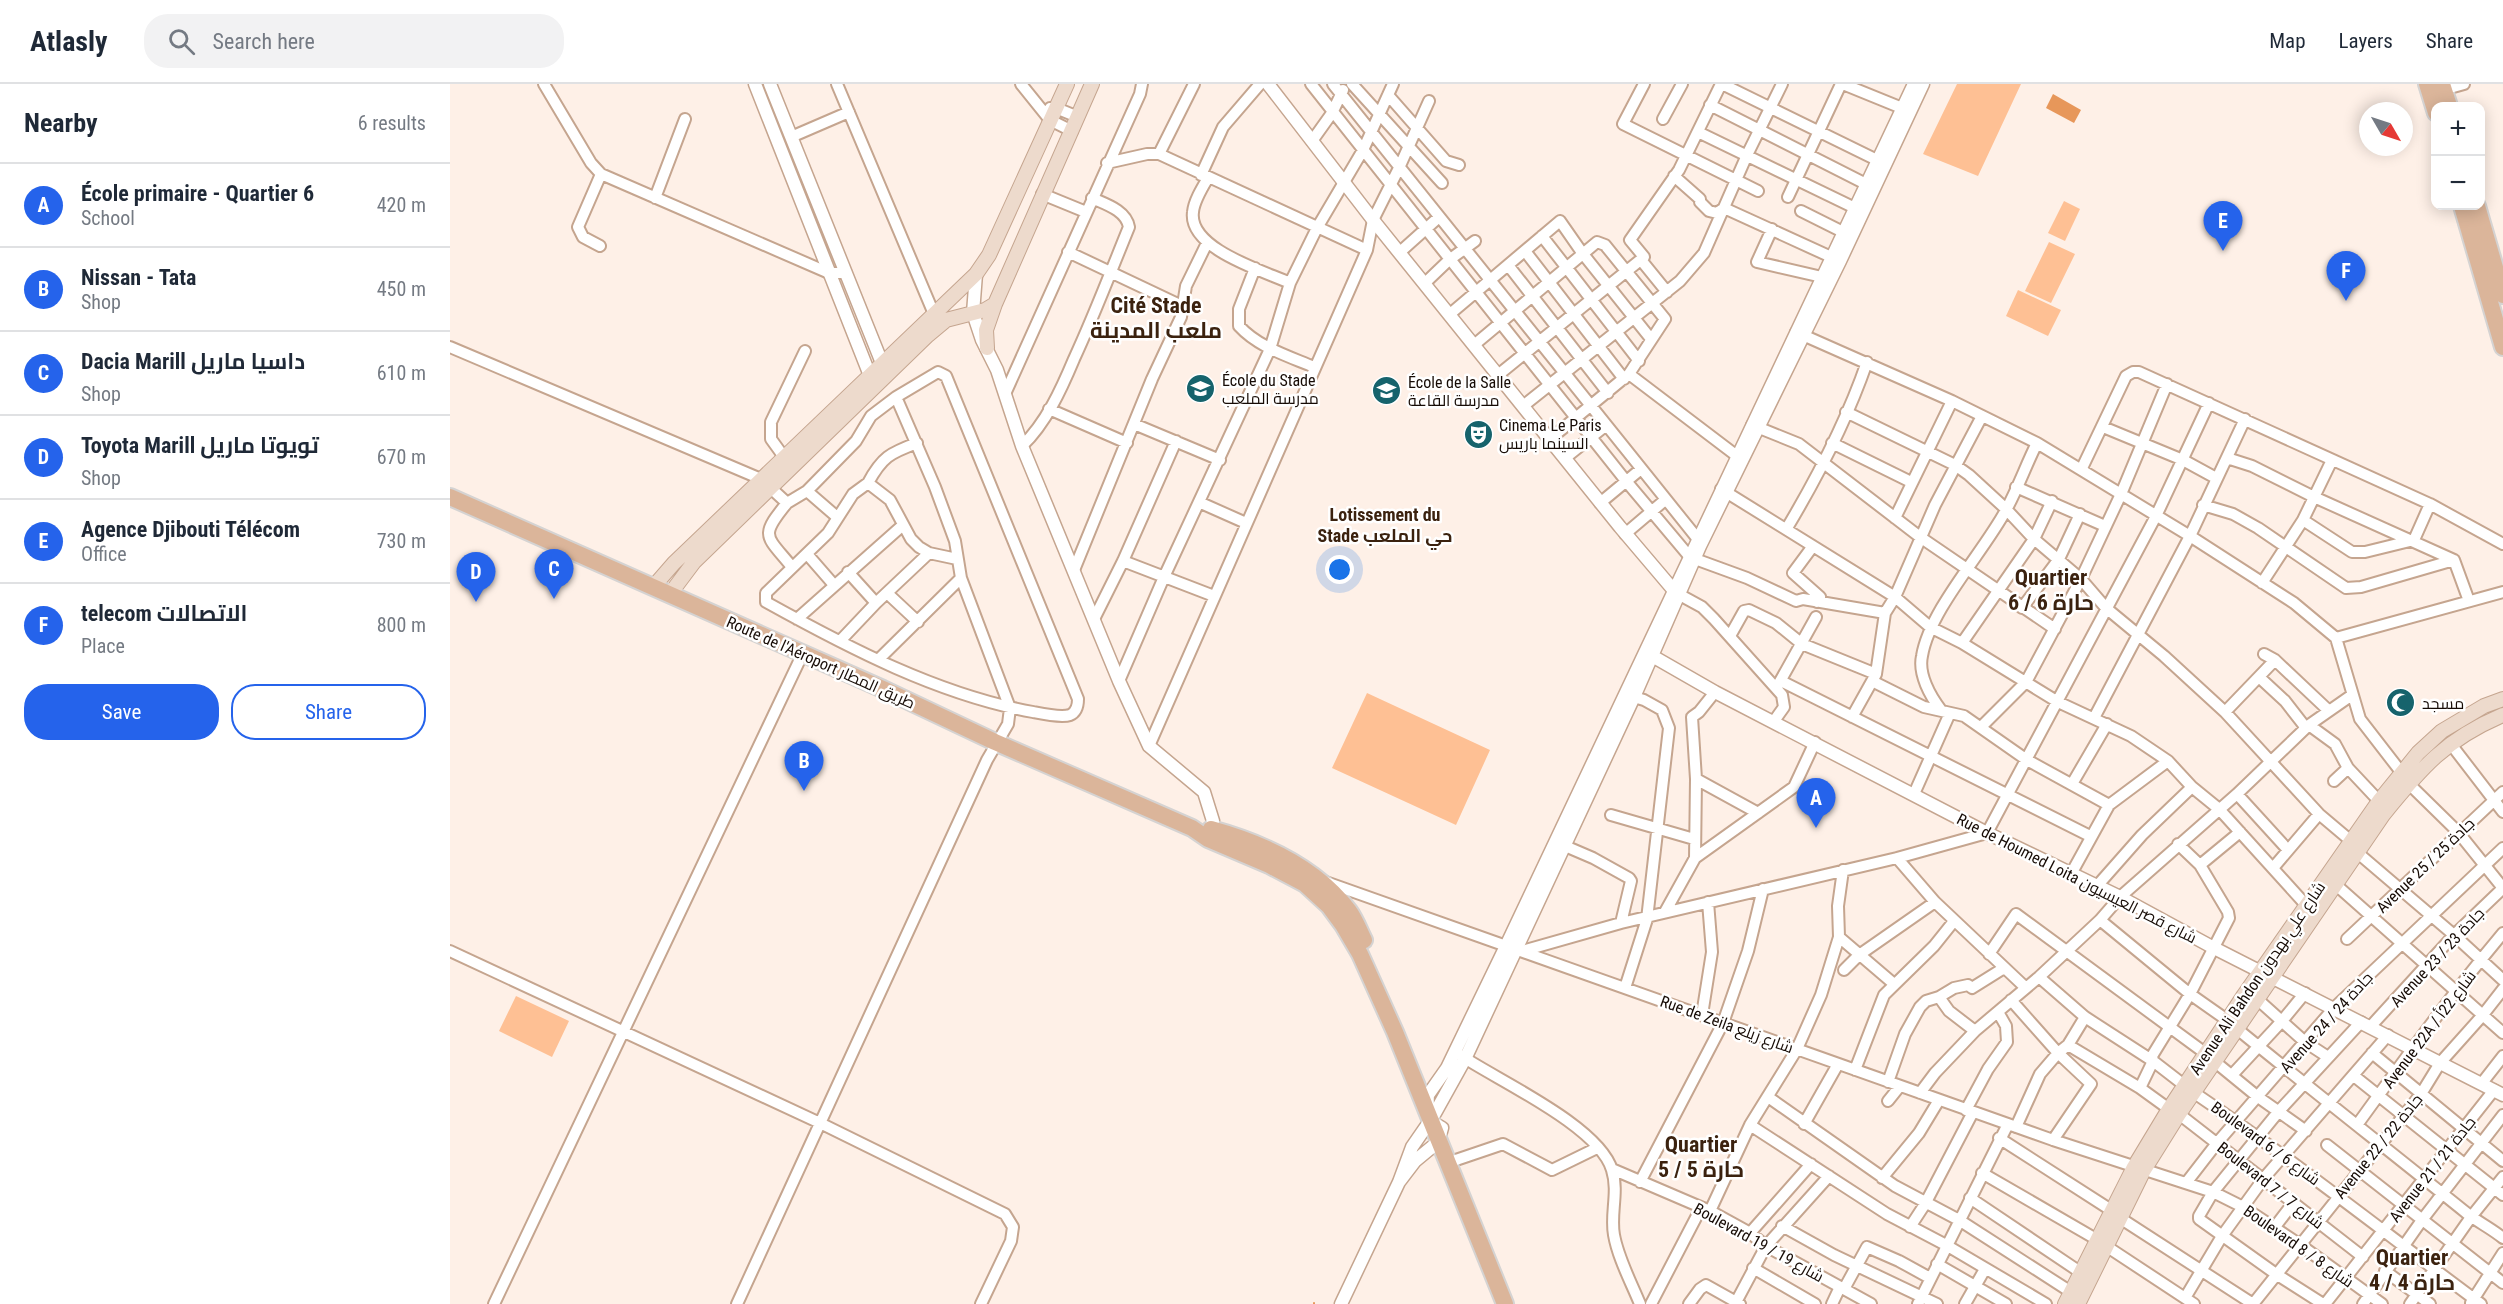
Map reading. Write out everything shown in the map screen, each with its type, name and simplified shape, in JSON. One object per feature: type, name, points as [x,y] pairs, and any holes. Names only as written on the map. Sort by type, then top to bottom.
[{"type":"main road","points":[[670,594],[694,562],[766,483],[784,457],[869,373],[976,274],[989,255],[1067,84]]},
{"type":"main road","points":[[987,348],[986,330],[995,304],[1092,84]]},
{"type":"main road","points":[[2436,88],[2446,102]]},
{"type":"main road","points":[[2463,210],[2503,347]]},
{"type":"main road","points":[[2478,210],[2503,296]]},
{"type":"main road","points":[[654,586],[674,563],[882,380],[940,324],[953,318],[985,310],[995,304]]},
{"type":"main road","name":"Route de l'Aéroport طريق المطار","points":[[450,497],[654,586],[995,742],[1210,834],[1269,865],[1312,882],[1360,954],[1451,1162]]},
{"type":"main road","name":"Avenue Ali Bahdon شارع علي بهدون","points":[[2071,1300],[2139,1168],[2265,974],[2306,904],[2442,731],[2484,706],[2503,699]]},
{"type":"main road","name":"Avenue Ali Bahdon شارع علي بهدون","points":[[2232,1024],[2256,998],[2265,974],[2335,884],[2352,846],[2379,801],[2450,743],[2503,715]]},
{"type":"main road","points":[[1451,1162],[1504,1304]]},
{"type":"main road","points":[[1451,1162],[1513,1304]]},
{"type":"main road","name":"Avenue Ali Bahdon شارع علي بهدون","points":[[2071,1300],[2080,1272],[2101,1242]]},
{"type":"street","points":[[544,84],[591,163],[601,174],[829,273],[846,273]]},
{"type":"street","points":[[755,84],[829,273],[849,316],[869,373],[882,380],[882,363],[770,84]]},
{"type":"street","points":[[837,84],[934,314]]},
{"type":"street","points":[[1021,84],[1039,108],[1053,114],[1078,117]]},
{"type":"street","points":[[1005,394],[1143,87],[1142,84]]},
{"type":"street","points":[[1159,154],[1194,84]]},
{"type":"street","points":[[1260,84],[1223,127],[1204,176],[1193,212],[1193,223],[1207,243],[1290,283]]},
{"type":"street","points":[[1311,84],[1390,187],[1426,229],[1591,438],[1651,512],[1692,557],[1747,578],[1796,601],[1803,599],[1885,613]]},
{"type":"street","points":[[1333,84],[1343,89],[1400,168],[1699,542]]},
{"type":"street","points":[[1352,84],[1442,183]]},
{"type":"street","points":[[1119,681],[1164,577],[1270,349],[1290,283],[1317,228],[1363,150],[1393,84]]},
{"type":"street","points":[[1644,84],[1623,124],[1758,191]]},
{"type":"street","points":[[1663,119],[1682,84]]},
{"type":"street","points":[[1498,375],[1644,257],[1630,240],[1674,176],[1721,84],[1877,160]]},
{"type":"street","points":[[1788,197],[1842,84],[1902,108]]},
{"type":"street","points":[[1800,334],[1822,277],[1836,259],[1843,232],[1914,84]]},
{"type":"street","points":[[1515,949],[1570,822],[1723,491],[1923,84]]},
{"type":"street","points":[[2436,88],[2464,84]]},
{"type":"street","points":[[1523,406],[1667,292],[1680,281],[1704,253],[1780,85]]},
{"type":"street","points":[[1274,86],[1311,141],[1373,220],[1625,534],[1676,593],[1702,607],[1778,684],[1852,717],[2090,836]]},
{"type":"street","points":[[1311,141],[1332,113],[1343,89]]},
{"type":"street","points":[[1388,95],[1446,161],[1459,165]]},
{"type":"street","points":[[1149,746],[1367,250],[1373,220],[1400,168],[1429,101]]},
{"type":"street","points":[[1710,105],[1866,184]]},
{"type":"street","points":[[791,137],[849,112]]},
{"type":"street","points":[[1053,114],[1072,131]]},
{"type":"street","points":[[655,198],[685,119]]},
{"type":"street","points":[[1698,132],[1855,208]]},
{"type":"street","points":[[1107,164],[1147,154],[1159,154],[1367,250]]},
{"type":"street","points":[[600,246],[583,237],[578,227],[601,174]]},
{"type":"street","points":[[1674,176],[1700,198],[1700,202],[1709,211],[1717,213],[1724,208]]},
{"type":"street","points":[[1042,194],[1086,212]]},
{"type":"street","points":[[1022,446],[1037,431],[1062,387],[1098,308],[1110,272],[1130,227],[1128,221],[1112,207],[1092,198]]},
{"type":"street","points":[[1724,208],[1836,259]]},
{"type":"street","points":[[1801,211],[1843,232]]},
{"type":"street","points":[[1400,252],[1439,217]]},
{"type":"street","points":[[1450,315],[1560,221],[1583,254],[1651,339]]},
{"type":"street","points":[[1772,229],[1758,262],[1822,277]]},
{"type":"street","points":[[1542,236],[1639,361]]},
{"type":"street","points":[[1425,283],[1449,260],[1475,241]]},
{"type":"street","points":[[1474,345],[1599,242],[1605,245],[1653,303],[1665,319],[1639,361],[1627,376],[1608,393],[1550,439]]},
{"type":"street","points":[[1074,570],[1152,379],[1181,317],[1186,286],[1207,243]]},
{"type":"street","points":[[1525,251],[1599,346],[1627,376],[1737,456]]},
{"type":"street","points":[[1068,252],[1182,306]]},
{"type":"street","points":[[1641,260],[1667,292]]},
{"type":"street","points":[[1508,265],[1608,393]]},
{"type":"street","points":[[1255,268],[1237,317],[1239,326],[1245,333],[1270,349],[1314,367]]},
{"type":"street","points":[[976,274],[974,313],[982,340],[1005,394],[1022,446],[1119,681],[1149,746],[1204,792],[1213,821],[1210,834]]},
{"type":"street","points":[[1800,334],[1952,401],[2037,443],[2082,468],[2294,603],[2337,638],[2360,719],[2405,778],[2458,832],[2503,888]]},
{"type":"street","points":[[450,347],[766,483],[787,503]]},
{"type":"street","points":[[784,457],[771,439],[771,422],[805,351]]},
{"type":"street","points":[[1786,528],[1823,462],[1867,362]]},
{"type":"street","points":[[792,567],[769,540],[767,533],[769,525],[787,503],[807,491],[856,441],[871,417],[896,397],[938,372],[946,376],[1078,699],[1076,710],[1070,715],[1044,714],[1010,708],[928,681],[840,641],[766,602],[764,597],[766,593],[828,533],[853,494],[868,483],[878,463],[889,454],[917,443]]},
{"type":"street","points":[[2082,468],[2129,374],[2139,372],[2430,504],[2503,544]]},
{"type":"street","points":[[1981,727],[2026,682],[2055,629],[2121,494],[2167,384]]},
{"type":"street","points":[[737,1304],[995,742],[1008,724],[1010,708],[961,578],[955,542],[917,443],[896,397]]},
{"type":"street","points":[[1895,518],[1952,401]]},
{"type":"street","points":[[1515,949],[1897,858],[1987,832],[2157,516],[2209,403]]},
{"type":"street","points":[[1049,410],[1127,443]]},
{"type":"street","points":[[1846,412],[1955,465],[1969,475],[2034,539],[2081,579],[2106,608],[2225,712],[2319,814],[2352,846],[2503,980]]},
{"type":"street","points":[[1852,717],[1875,678],[1885,613],[1895,597],[1920,537],[1955,465],[1982,416]]},
{"type":"street","points":[[2094,718],[2190,536],[2245,419]]},
{"type":"street","points":[[1134,424],[1220,460]]},
{"type":"street","points":[[1565,458],[1605,426]]},
{"type":"street","points":[[1723,491],[1737,456],[1755,427]]},
{"type":"street","points":[[1755,427],[1799,444],[1920,537],[2055,629]]},
{"type":"street","points":[[2103,427],[2183,460],[2216,478]]},
{"type":"street","points":[[1094,619],[1123,561],[1176,441]]},
{"type":"street","points":[[1832,443],[1911,482]]},
{"type":"street","points":[[1946,712],[1929,691],[1922,672],[1921,658],[1930,627],[2006,509],[2037,443]]},
{"type":"street","points":[[2227,458],[2252,466],[2314,497],[2414,540],[2454,560],[2469,601]]},
{"type":"street","points":[[2262,583],[2303,520],[2332,460]]},
{"type":"street","points":[[1600,502],[1641,469]]},
{"type":"street","points":[[868,483],[890,500],[903,525],[919,547],[929,553],[957,559]]},
{"type":"street","points":[[2016,487],[2105,526]]},
{"type":"street","points":[[807,491],[837,517]]},
{"type":"street","points":[[1723,491],[1895,597],[1930,627],[1962,643],[2058,702],[2131,736],[2168,761],[2219,809],[2306,904]]},
{"type":"street","points":[[1625,534],[1665,500]]},
{"type":"street","points":[[1962,643],[2034,539],[2052,501]]},
{"type":"street","points":[[1200,503],[1246,523]]},
{"type":"street","points":[[2414,540],[2430,504]]},
{"type":"street","points":[[2204,505],[2233,514],[2258,528],[2346,588],[2352,589],[2454,560]]},
{"type":"street","points":[[2022,608],[2059,559],[2080,514]]},
{"type":"street","points":[[2303,520],[2352,552],[2365,552],[2414,540]]},
{"type":"street","points":[[796,619],[903,525]]},
{"type":"street","points":[[1813,546],[1793,573],[1820,597],[1817,602]]},
{"type":"street","points":[[840,641],[929,553]]},
{"type":"street","points":[[807,554],[834,585]]},
{"type":"street","points":[[1123,561],[1214,596]]},
{"type":"street","points":[[848,573],[876,603]]},
{"type":"street","points":[[879,659],[961,578]]},
{"type":"street","points":[[2337,638],[2503,592]]},
{"type":"street","points":[[887,593],[918,622]]},
{"type":"street","points":[[1730,636],[1748,609],[1776,623],[1802,644],[1875,678],[1924,707],[1964,717],[2027,760],[2109,805]]},
{"type":"street","points":[[1774,721],[1784,707],[1778,684],[1816,617]]},
{"type":"street","points":[[494,1304],[803,653]]},
{"type":"street","name":"Rue de Houmed Loita شارع قصر العيسيون","points":[[1648,654],[1715,692],[1987,832],[2120,897],[2214,948],[2498,1093]]},
{"type":"street","points":[[2264,654],[2275,660],[2328,710]]},
{"type":"street","points":[[2225,712],[2275,660]]},
{"type":"street","points":[[2259,677],[2308,727],[2335,744],[2348,768],[2379,801]]},
{"type":"street","points":[[1695,858],[1696,779],[1692,717],[1715,692]]},
{"type":"street","points":[[1920,1093],[1935,1073],[1976,1030],[2039,977],[2100,920],[2120,897],[2237,794],[2308,727],[2352,694]]},
{"type":"street","points":[[1625,988],[1647,919],[1669,728],[1662,710],[1629,696]]},
{"type":"street","points":[[1914,794],[1932,756],[1946,712]]},
{"type":"street","points":[[2072,784],[2107,724]]},
{"type":"street","points":[[1665,912],[1695,858],[1794,787],[1815,742]]},
{"type":"street","points":[[2450,743],[2503,812]]},
{"type":"street","points":[[2071,874],[2109,805],[2168,761]]},
{"type":"street","points":[[2334,781],[2348,768]]},
{"type":"street","points":[[1696,779],[1758,813]]},
{"type":"street","points":[[2097,886],[2142,835],[2193,787]]},
{"type":"street","name":"Avenue 25 / جادة 25","points":[[2347,939],[2503,792]]},
{"type":"street","points":[[2237,794],[2288,850]]},
{"type":"street","points":[[2273,868],[2319,814]]},
{"type":"street","points":[[1611,815],[1694,839]]},
{"type":"street","points":[[1400,1182],[1415,1161],[1460,1055],[1515,949],[1564,846],[1570,822]]},
{"type":"street","points":[[2200,865],[2240,832]]},
{"type":"street","points":[[2140,1088],[2153,1061],[2152,1056],[2190,994],[2227,925],[2228,912],[2200,865],[2178,844]]},
{"type":"street","points":[[1564,846],[1593,858],[1629,878],[1631,881],[1621,923]]},
{"type":"street","name":"Avenue 24 / جادة 24","points":[[2186,1183],[2217,1143],[2334,1008],[2503,848]]},
{"type":"street","points":[[1897,858],[1935,902],[2026,988]]},
{"type":"street","points":[[1651,1304],[1706,1209],[1750,1125],[1797,1049],[1821,996],[1839,937],[1838,906],[1843,870]]},
{"type":"street","name":"Rue de Zeila شارع زيلع","points":[[1312,882],[1515,949],[2012,1126],[2139,1168]]},
{"type":"street","points":[[2335,884],[2402,942],[2456,994],[2503,1033]]},
{"type":"street","name":"Avenue 23 / جادة 23","points":[[2222,1236],[2199,1219],[2212,1192],[2279,1111],[2328,1057],[2428,967],[2454,935],[2503,888]]},
{"type":"street","points":[[1640,1182],[1723,1023],[1748,951],[1763,889]]},
{"type":"street","points":[[1702,1015],[1712,952],[1708,902]]},
{"type":"street","points":[[1844,970],[1859,955],[1935,902]]},
{"type":"street","points":[[1989,954],[2016,914],[2068,950],[2210,1057],[2258,1097],[2306,1131]]},
{"type":"street","points":[[2100,920],[2190,994],[2232,1024],[2329,1105],[2382,1143],[2471,1217],[2503,1238]]},
{"type":"street","points":[[1855,1070],[1884,995],[1934,946],[1954,921]]},
{"type":"street","name":"Avenue 22A / شارع 22أ","points":[[2357,1125],[2396,1075],[2412,1048],[2503,933]]},
{"type":"street","points":[[1839,937],[1894,984]]},
{"type":"street","points":[[450,951],[820,1123],[1005,1214],[1013,1227],[1011,1241],[981,1304]]},
{"type":"street","points":[[1888,1082],[1900,1045],[1926,1001],[1958,987],[1968,985],[1972,988],[2004,968]]},
{"type":"street","name":"Boulevard 6 / شارع 6","points":[[2039,977],[2085,1017],[2153,1061],[2314,1177],[2475,1302]]},
{"type":"street","name":"Avenue 22 / جادة 22","points":[[2253,1304],[2421,1094],[2440,1063],[2503,989]]},
{"type":"street","points":[[2232,1075],[2305,993]]},
{"type":"street","points":[[1939,997],[1949,1011],[1976,1030]]},
{"type":"street","points":[[2256,998],[2305,1042],[2328,1057]]},
{"type":"street","points":[[2012,1000],[2058,1053],[2091,1084],[2053,1140]]},
{"type":"street","points":[[1910,1227],[1925,1204],[1988,1069],[2007,1042],[2006,1026],[1998,1012]]},
{"type":"street","points":[[1920,1300],[2000,1138],[2012,1126],[2040,1074],[2068,1045],[2085,1017]]},
{"type":"street","points":[[1982,1173],[2101,1242],[2190,1301],[2222,1236],[2264,1178],[2388,1035]]},
{"type":"street","name":"Boulevard 7 / شارع 7","points":[[2068,1045],[2140,1088],[2174,1112],[2264,1178],[2363,1257]]},
{"type":"street","points":[[2372,1053],[2503,1161]]},
{"type":"street","points":[[1341,1304],[1400,1182],[1412,1147],[1433,1118],[1443,1075],[1460,1055]]},
{"type":"street","points":[[1460,1055],[1537,1100],[1582,1133],[1597,1148],[1612,1169],[1614,1234],[1640,1304]]},
{"type":"street","points":[[2482,1083],[2503,1056]]},
{"type":"street","points":[[1804,1124],[1838,1064]]},
{"type":"street","points":[[2354,1076],[2499,1192]]},
{"type":"street","points":[[1888,1101],[1900,1086]]},
{"type":"street","name":"Avenue 21 / جادة 21","points":[[2324,1304],[2346,1280],[2464,1128],[2498,1093]]},
{"type":"street","points":[[1768,1097],[1882,1178],[1925,1204],[1959,1220],[2071,1300]]},
{"type":"street","points":[[1882,1178],[1918,1133],[1939,1100]]},
{"type":"street","points":[[2366,1299],[2422,1220],[2466,1166],[2503,1115]]},
{"type":"street","points":[[1750,1125],[1877,1208],[1946,1245],[2046,1304]]},
{"type":"street","points":[[2000,1138],[2253,1304]]},
{"type":"street","points":[[1451,1162],[1503,1144],[1552,1170],[1597,1148]]},
{"type":"street","points":[[2327,1145],[2503,1283]]},
{"type":"street","points":[[1750,1233],[1811,1164]]},
{"type":"street","name":"Boulevard 8 / شارع 8","points":[[2139,1168],[2212,1192],[2243,1207],[2299,1244],[2346,1280],[2366,1299],[2382,1304]]},
{"type":"street","name":"Boulevard 19 / شارع 19","points":[[1612,1169],[1706,1209],[1750,1233],[1766,1246],[1871,1304]]},
{"type":"street","points":[[1689,1304],[1706,1285],[1737,1303],[1766,1246],[1828,1176]]},
{"type":"street","points":[[2413,1299],[2436,1270],[2471,1217],[2499,1192],[2503,1177]]},
{"type":"street","points":[[1970,1198],[2080,1272]]},
{"type":"street","points":[[2274,1228],[2294,1202]]},
{"type":"street","points":[[1782,1226],[1920,1300],[1937,1304]]},
{"type":"street","points":[[2222,1236],[2324,1304]]},
{"type":"street","points":[[1832,1304],[1867,1246],[1899,1260],[1930,1278]]},
{"type":"street","points":[[2475,1302],[2503,1253]]},
{"type":"street","points":[[1937,1264],[2006,1304]]},
{"type":"street","points":[[1754,1268],[1815,1304]]},
{"type":"street","points":[[1965,1304],[1985,1269]]},
{"type":"street","points":[[2385,1271],[2413,1299],[2430,1304]]},
{"type":"shaded area","points":[[1957,84],[2021,84],[1978,176],[1923,154]]},
{"type":"shaded area","points":[[2053,94],[2081,110],[2074,123],[2046,108]]},
{"type":"shaded area","points":[[2064,201],[2080,209],[2065,241],[2048,233]]},
{"type":"shaded area","points":[[2049,242],[2075,254],[2051,303],[2025,291]]},
{"type":"shaded area","points":[[2018,290],[2061,310],[2048,336],[2006,316]]},
{"type":"shaded area","points":[[1367,693],[1490,750],[1456,825],[1332,768]]},
{"type":"shaded area","points":[[516,996],[569,1021],[552,1057],[499,1031]]},
{"type":"place","name":"Agence Djibouti Télécom","points":[[2223,251]]},
{"type":"place","name":"telecom الاتصالات","points":[[2346,301]]},
{"type":"place","name":"École du Stade مدرسة الملعب","points":[[1201,389]]},
{"type":"place","name":"École de la Salle مدرسة القاعة","points":[[1387,391]]},
{"type":"place","name":"Cinema Le Paris السينما باريس","points":[[1478,434]]},
{"type":"place","name":"Dacia Marill داسيا ماريل","points":[[554,599]]},
{"type":"place","name":"Toyota Marill تويوتا ماريل","points":[[476,602]]},
{"type":"place","name":"مسجد","points":[[2401,703]]},
{"type":"place","name":"Nissan - Tata","points":[[804,791]]},
{"type":"place","name":"École primaire - Quartier 6","points":[[1816,828]]},
{"type":"district","name":"Cité Stade ملعب المدينة","points":[[1156,318]]},
{"type":"district","name":"Lotissement du Stade حي الملعب","points":[[1385,525]]},
{"type":"district","name":"Quartier 6 / حارة 6","points":[[2051,590]]},
{"type":"district","name":"Quartier 5 / حارة 5","points":[[1701,1156]]},
{"type":"district","name":"Quartier 4 / حارة 4","points":[[2412,1270]]}]
